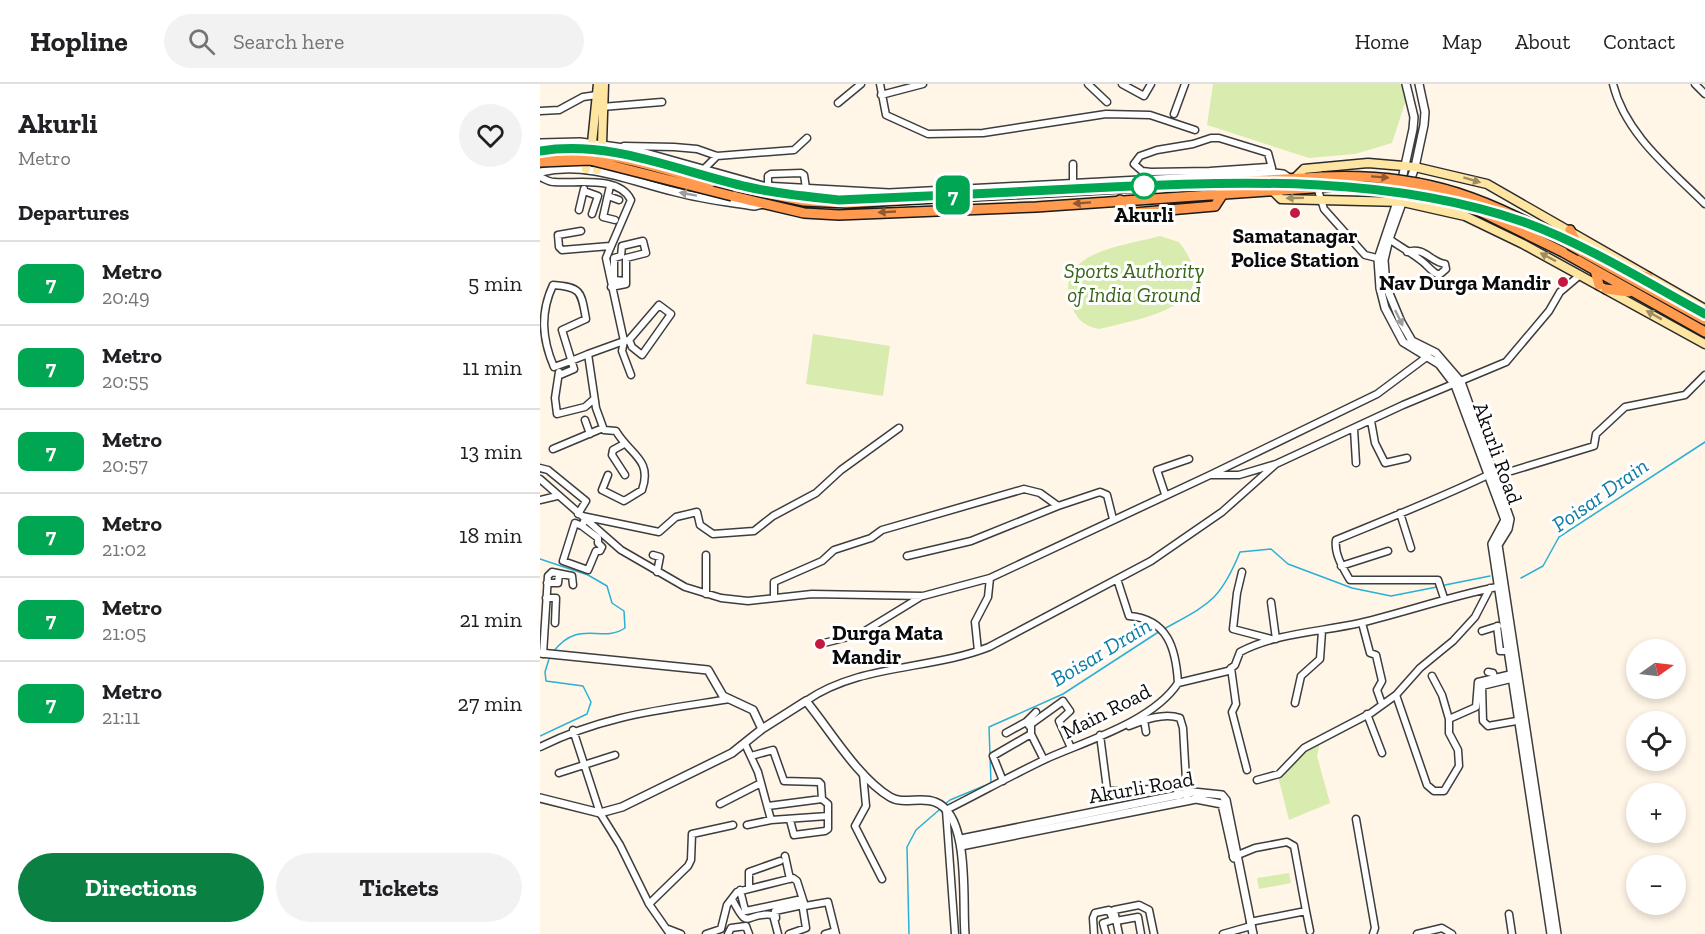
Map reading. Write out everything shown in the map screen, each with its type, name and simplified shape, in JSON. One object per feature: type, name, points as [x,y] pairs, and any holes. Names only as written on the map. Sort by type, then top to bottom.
[{"type":"highway","points":[[540,155],[558,152],[589,153],[733,191],[804,213],[839,215],[1317,187],[1405,188],[1460,201],[1640,295]]},
{"type":"highway","points":[[540,162],[590,160],[733,191],[766,188],[804,201],[838,203],[1273,173],[1292,178],[1366,176],[1440,186],[1503,208],[1616,269],[1705,332]]},
{"type":"highway","points":[[1120,200],[1134,213],[1215,206],[1224,192]]},
{"type":"highway","points":[[1180,195],[1180,209]]},
{"type":"highway","points":[[1570,230],[1581,251]]},
{"type":"highway","points":[[1616,269],[1648,277]]},
{"type":"highway","points":[[1595,270],[1603,287],[1659,300],[1705,320]]},
{"type":"main road","points":[[597,170],[598,84]]},
{"type":"main road","points":[[598,108],[604,84]]},
{"type":"main road","points":[[586,169],[597,143]]},
{"type":"main road","points":[[1292,178],[1304,169],[1348,163],[1415,167],[1488,185],[1705,309]]},
{"type":"main road","points":[[1272,190],[1281,198],[1400,202],[1465,216],[1603,287],[1705,344]]},
{"type":"street","points":[[837,103],[861,84]]},
{"type":"street","points":[[880,84],[886,115],[928,134],[982,133],[1106,114],[1150,115],[1195,130]]},
{"type":"street","points":[[881,95],[923,84]]},
{"type":"street","points":[[1088,84],[1107,102]]},
{"type":"street","points":[[1122,84],[1144,96],[1151,84]]},
{"type":"street","points":[[1174,114],[1185,84]]},
{"type":"street","name":"Akurli Road","points":[[1406,84],[1414,117],[1404,166],[1400,202],[1381,259],[1386,286],[1401,322],[1412,340],[1436,353],[1458,383],[1505,520],[1504,527],[1494,537],[1492,544],[1501,587],[1507,651],[1513,675]]},
{"type":"street","name":"Akurli Road","points":[[1419,84],[1425,112],[1415,167],[1400,202],[1381,259],[1380,288],[1394,326],[1410,348],[1439,364],[1458,383]]},
{"type":"street","points":[[1613,84],[1618,103],[1633,128],[1657,157],[1705,204]]},
{"type":"street","points":[[1695,84],[1705,94]]},
{"type":"street","points":[[540,111],[559,110],[583,97],[597,95]]},
{"type":"street","points":[[598,108],[662,102]]},
{"type":"street","points":[[620,147],[632,145],[697,149],[717,156],[794,150],[807,138]]},
{"type":"street","points":[[1219,138],[1268,153],[1273,173],[1210,173],[1142,171],[1134,164],[1140,156],[1157,150],[1219,138]]},
{"type":"street","points":[[540,143],[597,143],[620,147],[766,188],[889,193],[1022,191]]},
{"type":"street","points":[[703,170],[717,156]]},
{"type":"street","points":[[1073,164],[1073,188],[1210,173]]},
{"type":"street","points":[[540,172],[597,170],[676,192],[754,206],[766,203]]},
{"type":"street","points":[[766,188],[768,176],[771,174],[801,173],[804,175],[806,188]]},
{"type":"street","points":[[540,177],[554,182],[583,182],[610,186],[624,191],[631,200],[606,258],[611,287],[627,341],[642,355],[671,314],[659,304],[627,341],[622,351],[631,375]]},
{"type":"street","points":[[579,210],[584,191],[583,182]]},
{"type":"street","points":[[610,186],[603,218],[615,220]]},
{"type":"street","points":[[1317,187],[1324,209],[1365,255],[1381,259]]},
{"type":"street","points":[[584,191],[598,196],[592,214]]},
{"type":"street","points":[[608,196],[619,200]]},
{"type":"street","points":[[581,231],[558,235],[558,247],[562,250],[610,246]]},
{"type":"street","points":[[1389,239],[1407,252],[1422,260],[1435,274],[1439,275],[1446,268],[1445,264],[1438,263],[1426,253],[1415,249],[1407,252]]},
{"type":"street","points":[[611,287],[626,284],[626,281],[624,257],[614,258],[614,280],[626,281]]},
{"type":"street","points":[[1210,475],[1239,475],[1276,464],[1512,358],[1549,311],[1553,301],[1580,275]]},
{"type":"street","points":[[560,375],[574,369],[562,330],[586,319],[582,296],[570,286],[553,285],[548,294],[541,327],[554,367],[560,375],[555,398],[557,414],[585,407],[594,399]]},
{"type":"street","points":[[554,367],[627,341]]},
{"type":"street","points":[[588,354],[594,399],[603,428]]},
{"type":"street","points":[[824,643],[860,634],[923,596],[990,578],[1165,494],[1210,475],[1377,394],[1428,356]]},
{"type":"street","points":[[1444,598],[1438,580],[1354,582],[1350,580],[1341,566],[1335,546],[1336,540],[1438,500],[1491,476],[1594,446],[1596,434],[1625,406],[1685,395],[1705,375]]},
{"type":"street","points":[[585,420],[590,434]]},
{"type":"street","points":[[1371,421],[1375,443],[1386,463],[1407,458]]},
{"type":"street","points":[[553,449],[603,428],[616,430],[624,444],[642,462],[646,471],[642,490],[629,499],[620,500],[602,490],[608,475]]},
{"type":"street","points":[[581,519],[659,532],[676,517],[698,512],[700,525],[713,534],[754,531],[773,516],[816,493],[841,470],[899,428]]},
{"type":"street","points":[[1353,429],[1356,463]]},
{"type":"street","points":[[624,444],[613,450],[612,455],[625,475]]},
{"type":"street","points":[[1165,494],[1157,470],[1189,459]]},
{"type":"street","points":[[540,798],[600,813],[622,807],[745,744],[762,729],[820,691],[861,678],[978,651],[1151,561],[1222,512],[1276,464]]},
{"type":"street","points":[[540,468],[554,474],[586,501],[581,519],[575,523],[563,561],[590,569],[597,551],[600,551],[602,547],[596,532]]},
{"type":"street","points":[[546,484],[554,474]]},
{"type":"street","points":[[540,479],[596,532],[621,550],[685,588],[748,601],[812,594],[923,596]]},
{"type":"street","points":[[774,598],[774,582],[822,561],[834,550],[871,538],[882,530],[1024,489],[1040,493],[1058,506]]},
{"type":"street","points":[[907,556],[971,542],[1058,506],[1100,492],[1107,495],[1113,519]]},
{"type":"street","points":[[540,500],[557,496]]},
{"type":"street","points":[[1400,513],[1411,548]]},
{"type":"street","points":[[1341,566],[1388,551]]},
{"type":"street","points":[[653,555],[660,557],[657,572]]},
{"type":"street","points":[[706,555],[706,594]]},
{"type":"street","points":[[1242,572],[1233,629],[1273,639]]},
{"type":"street","points":[[573,585],[572,576],[549,574],[542,654],[708,670],[723,696],[753,710],[762,729]]},
{"type":"street","points":[[978,651],[975,622],[988,597],[990,578]]},
{"type":"street","points":[[1117,579],[1129,616],[1151,620],[1162,629],[1176,660],[1178,683]]},
{"type":"street","points":[[1247,770],[1232,712],[1236,704],[1231,668],[1240,652],[1273,639],[1362,623],[1444,598],[1501,587]]},
{"type":"street","points":[[1257,780],[1279,774],[1304,748],[1368,714],[1396,695],[1420,668],[1454,641],[1501,587]]},
{"type":"street","points":[[546,598],[556,598],[555,623]]},
{"type":"street","points":[[1271,602],[1273,639]]},
{"type":"street","points":[[1362,623],[1370,654],[1376,656],[1382,681],[1377,690],[1382,704]]},
{"type":"street","points":[[1482,631],[1503,623]]},
{"type":"street","name":"Akurli Road","points":[[1503,623],[1540,841],[1550,908],[1551,934]]},
{"type":"street","points":[[1295,703],[1301,676],[1320,659],[1322,631]]},
{"type":"street","name":"Main Road","points":[[944,808],[1044,760],[1121,727],[1169,696],[1178,683],[1231,668]]},
{"type":"street","points":[[1488,672],[1493,673],[1494,677]]},
{"type":"street","points":[[1449,719],[1476,707],[1476,684],[1480,677],[1513,675]]},
{"type":"street","points":[[1513,675],[1482,686],[1483,722],[1488,726],[1521,721]]},
{"type":"street","points":[[1396,695],[1427,785],[1434,791],[1444,791],[1460,766],[1458,750],[1449,733],[1449,719],[1432,676]]},
{"type":"street","points":[[540,747],[573,730],[634,713],[730,699]]},
{"type":"street","points":[[806,701],[863,773],[893,799],[930,801],[944,808],[961,842],[965,934]]},
{"type":"street","points":[[1003,781],[993,756],[1063,701],[1070,711],[1059,721],[1071,748]]},
{"type":"street","points":[[1036,712],[1029,728],[1044,760]]},
{"type":"street","points":[[1368,714],[1382,753]]},
{"type":"street","points":[[1129,726],[1144,720],[1173,716],[1180,718],[1183,728],[1187,797]]},
{"type":"street","points":[[1144,720],[1146,732]]},
{"type":"street","points":[[1006,733],[1029,728]]},
{"type":"street","points":[[573,730],[600,813],[620,844],[649,904],[669,932],[681,934]]},
{"type":"street","points":[[1100,735],[1107,789],[1110,791],[1173,788],[1177,789],[1178,799]]},
{"type":"street","points":[[745,744],[761,783],[771,820]]},
{"type":"street","points":[[751,756],[773,750],[784,781],[819,782],[822,798],[828,804],[828,829],[794,835],[790,820]]},
{"type":"street","points":[[559,773],[615,755]]},
{"type":"street","points":[[863,773],[866,806],[855,826],[882,879]]},
{"type":"street","points":[[720,804],[761,783]]},
{"type":"street","name":"Akurli Road","points":[[961,842],[1187,797],[1220,798],[1226,800],[1227,816],[1250,929]]},
{"type":"street","points":[[768,806],[822,798]]},
{"type":"street","points":[[944,808],[955,934]]},
{"type":"street","points":[[747,825],[771,820],[828,816]]},
{"type":"street","points":[[1356,819],[1376,928],[1374,934]]},
{"type":"street","points":[[649,904],[688,866],[691,860],[692,834],[733,825]]},
{"type":"street","points":[[1236,856],[1256,848],[1291,842],[1310,931]]},
{"type":"street","points":[[749,888],[749,872],[783,858],[790,879]]},
{"type":"street","points":[[706,934],[721,929],[727,905],[740,890],[790,879],[797,881],[806,928],[789,934]]},
{"type":"street","points":[[740,890],[746,910],[802,902],[807,906],[828,902],[831,933]]},
{"type":"street","points":[[732,899],[739,916],[747,921],[751,934]]},
{"type":"street","points":[[779,934],[775,911],[802,902]]},
{"type":"street","points":[[1117,934],[1116,908],[1138,905],[1149,910],[1154,934]]},
{"type":"street","name":"Akurli Road","points":[[1550,908],[1557,934]]},
{"type":"street","points":[[1094,934],[1092,918],[1095,913],[1109,910],[1115,921]]},
{"type":"street","points":[[1223,934],[1250,929],[1306,911]]},
{"type":"street","points":[[1509,914],[1512,934]]},
{"type":"street","points":[[728,934],[731,928],[747,921],[773,915],[779,934]]},
{"type":"street","points":[[1106,934],[1103,923],[1138,917],[1141,934]]},
{"type":"street","points":[[1417,934],[1442,928],[1452,934]]},
{"type":"green space","points":[[1213,84],[1401,84],[1406,100],[1392,143],[1355,154],[1309,158],[1207,125]]},
{"type":"green space","name":"Sports Authority of India Ground","points":[[1160,236],[1179,242],[1192,264],[1194,281],[1187,295],[1157,314],[1099,329],[1086,325],[1079,319],[1072,307],[1068,288],[1072,274],[1081,263],[1110,249]]},
{"type":"green space","points":[[813,334],[890,346],[883,396],[806,384]]},
{"type":"green space","points":[[1317,738],[1320,743],[1317,756],[1330,803],[1289,820],[1277,773],[1305,742]]},
{"type":"green space","points":[[1289,873],[1291,883],[1259,889],[1257,878]]},
{"type":"waterway","name":"Poisar Drain","points":[[1521,578],[1543,566],[1559,537],[1705,442]]},
{"type":"waterway","name":"Boisar Drain","points":[[1164,629],[1211,600],[1226,581],[1240,552],[1271,549],[1288,564],[1352,588],[1391,596],[1437,587]]},
{"type":"waterway","points":[[540,559],[588,575],[607,586],[612,603],[624,611],[625,628],[607,634],[572,636],[553,652]]},
{"type":"waterway","name":"Boisar Drain","points":[[1445,585],[1490,576]]},
{"type":"waterway","name":"Boisar Drain","points":[[945,804],[991,783],[989,727],[1063,694],[1160,631]]},
{"type":"waterway","points":[[540,736],[587,714],[591,702],[583,686],[546,681],[545,672],[549,659]]},
{"type":"waterway","name":"Boisar Drain","points":[[909,934],[907,847],[916,830],[939,810]]},
{"type":"railway","points":[[540,151],[566,148],[619,153],[759,189],[839,200],[1155,185],[1262,183],[1315,184],[1421,195],[1473,206],[1547,231],[1616,265],[1705,314]]},
{"type":"metro line","name":"7","points":[[540,151],[564,147],[594,148],[779,194],[839,200],[1223,182],[1292,182],[1381,190],[1471,206],[1566,238],[1705,314]]},
{"type":"place","name":"Akurli","points":[[1144,186]]},
{"type":"place","name":"Samatanagar Police Station","points":[[1295,213]]},
{"type":"place","name":"Nav Durga Mandir","points":[[1563,282]]},
{"type":"place","name":"Durga Mata Mandir","points":[[820,644]]}]
